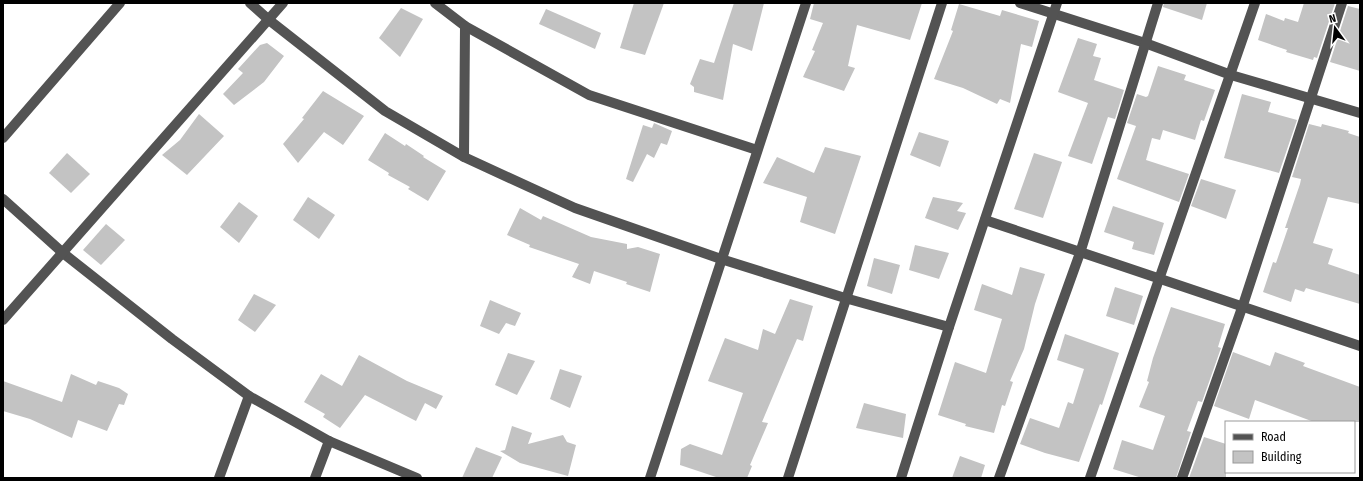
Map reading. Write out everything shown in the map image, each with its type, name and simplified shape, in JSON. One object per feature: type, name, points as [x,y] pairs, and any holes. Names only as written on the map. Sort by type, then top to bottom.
[{"type":"street","points":[[3,138],[120,3]]},
{"type":"street","points":[[250,3],[269,20],[385,111],[464,157],[574,208],[721,259],[845,298],[949,327]]},
{"type":"street","points":[[3,320],[283,3]]},
{"type":"street","points":[[435,3],[465,26],[589,95],[757,150]]},
{"type":"street","points":[[650,478],[806,3]]},
{"type":"street","points":[[788,478],[845,298],[942,3]]},
{"type":"street","points":[[1020,3],[1145,43],[1231,75],[1360,113]]},
{"type":"street","points":[[901,478],[949,327],[1057,3]]},
{"type":"street","points":[[999,478],[1080,253],[1158,3]]},
{"type":"street","points":[[1090,478],[1255,3]]},
{"type":"street","points":[[1182,478],[1243,306],[1342,3]]},
{"type":"street","points":[[464,157],[465,26]]},
{"type":"street","points":[[3,199],[63,253],[172,339],[249,396],[329,441],[410,477]]},
{"type":"street","points":[[985,220],[1159,280],[1243,306],[1360,346]]},
{"type":"street","points":[[219,478],[249,396]]},
{"type":"street","points":[[315,478],[329,441]]},
{"type":"building","points":[[634,3],[664,3],[645,55],[620,48]]},
{"type":"building","points":[[734,3],[764,3],[752,51],[733,44],[723,100],[694,92],[694,87],[690,84],[700,59],[714,63]]},
{"type":"building","points":[[814,3],[922,3],[910,40],[857,25],[848,66],[855,68],[844,91],[803,77],[815,51],[812,50],[823,23],[810,19]]},
{"type":"building","points":[[1164,3],[1207,3],[1202,20],[1163,7]]},
{"type":"building","points":[[1304,3],[1335,3],[1317,58],[1314,57],[1313,60],[1286,52],[1287,50],[1258,40],[1266,14],[1284,21],[1285,18],[1298,22]]},
{"type":"building","points":[[959,4],[1000,16],[1002,10],[1039,21],[1032,47],[1021,44],[1010,103],[1000,99],[997,104],[963,88],[934,79],[953,31],[951,30]]},
{"type":"building","points":[[1348,6],[1360,9],[1360,71],[1330,62]]},
{"type":"building","points":[[401,8],[423,19],[400,57],[379,38]]},
{"type":"building","points":[[546,9],[601,33],[595,49],[539,24]]},
{"type":"building","points":[[1078,38],[1097,44],[1093,56],[1101,58],[1094,80],[1124,90],[1115,119],[1108,117],[1092,164],[1068,156],[1088,103],[1058,92]]},
{"type":"building","points":[[267,43],[284,56],[264,82],[234,105],[223,94],[243,73],[238,69],[260,45]]},
{"type":"building","points":[[1158,66],[1186,75],[1184,80],[1215,90],[1204,121],[1201,120],[1195,140],[1163,130],[1160,140],[1152,138],[1146,160],[1189,174],[1179,202],[1117,179],[1136,126],[1127,123],[1137,94],[1146,97],[1148,96]]},
{"type":"building","points":[[323,91],[364,116],[343,145],[324,132],[298,163],[283,144],[304,119],[302,118]]},
{"type":"building","points":[[1242,94],[1271,102],[1268,112],[1297,120],[1279,173],[1224,158]]},
{"type":"building","points":[[199,114],[224,136],[187,175],[162,155],[180,140]]},
{"type":"building","points":[[654,123],[672,131],[667,145],[661,143],[654,158],[647,154],[633,182],[626,179],[643,125],[652,128]]},
{"type":"building","points":[[1309,124],[1321,127],[1322,124],[1349,131],[1348,133],[1360,137],[1360,204],[1328,197],[1313,243],[1333,249],[1328,264],[1360,275],[1360,304],[1306,288],[1304,292],[1295,289],[1291,302],[1263,292],[1273,262],[1276,263],[1288,228],[1285,228],[1301,179],[1292,177]]},
{"type":"building","points":[[919,132],[949,141],[940,167],[910,155]]},
{"type":"building","points":[[385,133],[405,146],[406,144],[424,156],[423,157],[446,171],[428,201],[408,189],[410,187],[388,175],[389,173],[368,160]]},
{"type":"building","points":[[825,147],[861,156],[835,234],[800,222],[807,197],[763,183],[777,157],[814,173]]},
{"type":"building","points":[[67,153],[90,174],[71,193],[49,173]]},
{"type":"building","points":[[1034,153],[1062,162],[1043,218],[1014,209]]},
{"type":"building","points":[[1201,179],[1236,190],[1226,219],[1191,206]]},
{"type":"building","points":[[308,197],[335,215],[319,239],[293,220]]},
{"type":"building","points":[[933,197],[963,203],[957,211],[966,213],[958,230],[925,218]]},
{"type":"building","points":[[239,202],[258,216],[239,243],[220,227]]},
{"type":"building","points":[[1113,206],[1164,223],[1154,255],[1132,249],[1134,242],[1104,232]]},
{"type":"building","points":[[520,208],[541,220],[543,216],[591,237],[627,244],[627,249],[638,247],[660,254],[650,292],[626,284],[627,282],[594,271],[590,284],[572,277],[579,264],[529,247],[530,245],[507,235]]},
{"type":"building","points":[[106,224],[125,240],[101,265],[83,250]]},
{"type":"building","points":[[915,245],[949,253],[939,279],[909,270]]},
{"type":"building","points":[[874,258],[900,265],[892,294],[867,286]]},
{"type":"building","points":[[1020,267],[1045,274],[1035,304],[1024,349],[1010,381],[1013,382],[1005,406],[1002,405],[994,433],[965,426],[966,424],[938,415],[955,362],[986,373],[1002,319],[974,310],[982,284],[1012,295]]},
{"type":"building","points":[[1115,287],[1143,296],[1134,325],[1106,316]]},
{"type":"building","points":[[254,294],[276,305],[255,332],[238,320]]},
{"type":"building","points":[[790,299],[813,306],[803,341],[797,339],[762,422],[768,423],[750,465],[752,466],[747,478],[719,478],[680,465],[681,449],[690,444],[722,455],[743,393],[708,381],[725,338],[758,350],[763,329],[775,334]]},
{"type":"building","points":[[490,300],[521,313],[515,326],[506,323],[499,334],[480,326]]},
{"type":"building","points":[[1171,307],[1225,324],[1218,347],[1221,348],[1202,402],[1198,401],[1187,431],[1191,432],[1176,478],[1142,478],[1113,469],[1122,440],[1153,450],[1165,416],[1139,407],[1149,382],[1147,381],[1153,358]]},
{"type":"building","points":[[1065,334],[1119,353],[1102,405],[1100,404],[1079,462],[1045,453],[1020,444],[1030,418],[1059,428],[1068,402],[1073,404],[1084,369],[1057,360]]},
{"type":"building","points":[[1233,352],[1270,366],[1275,352],[1305,363],[1303,366],[1360,387],[1360,422],[1311,421],[1255,400],[1249,419],[1214,406]]},
{"type":"building","points":[[508,353],[535,361],[517,395],[495,385]]},
{"type":"building","points":[[359,355],[407,381],[443,396],[436,409],[425,403],[416,421],[365,395],[340,428],[323,417],[325,414],[304,402],[321,374],[342,386]]},
{"type":"building","points":[[560,369],[582,376],[570,408],[550,399]]},
{"type":"building","points":[[71,374],[96,385],[98,381],[119,388],[128,394],[124,405],[119,404],[107,431],[78,420],[72,438],[30,419],[3,411],[3,381],[62,402]]},
{"type":"building","points":[[864,403],[906,414],[903,438],[856,428]]},
{"type":"building","points":[[512,426],[532,433],[528,444],[563,435],[567,442],[576,445],[568,476],[520,463],[500,451],[505,450]]},
{"type":"building","points":[[1204,437],[1225,444],[1226,478],[1189,478]]},
{"type":"building","points":[[476,447],[502,457],[492,478],[462,478]]},
{"type":"building","points":[[960,456],[985,465],[981,478],[952,478]]}]
